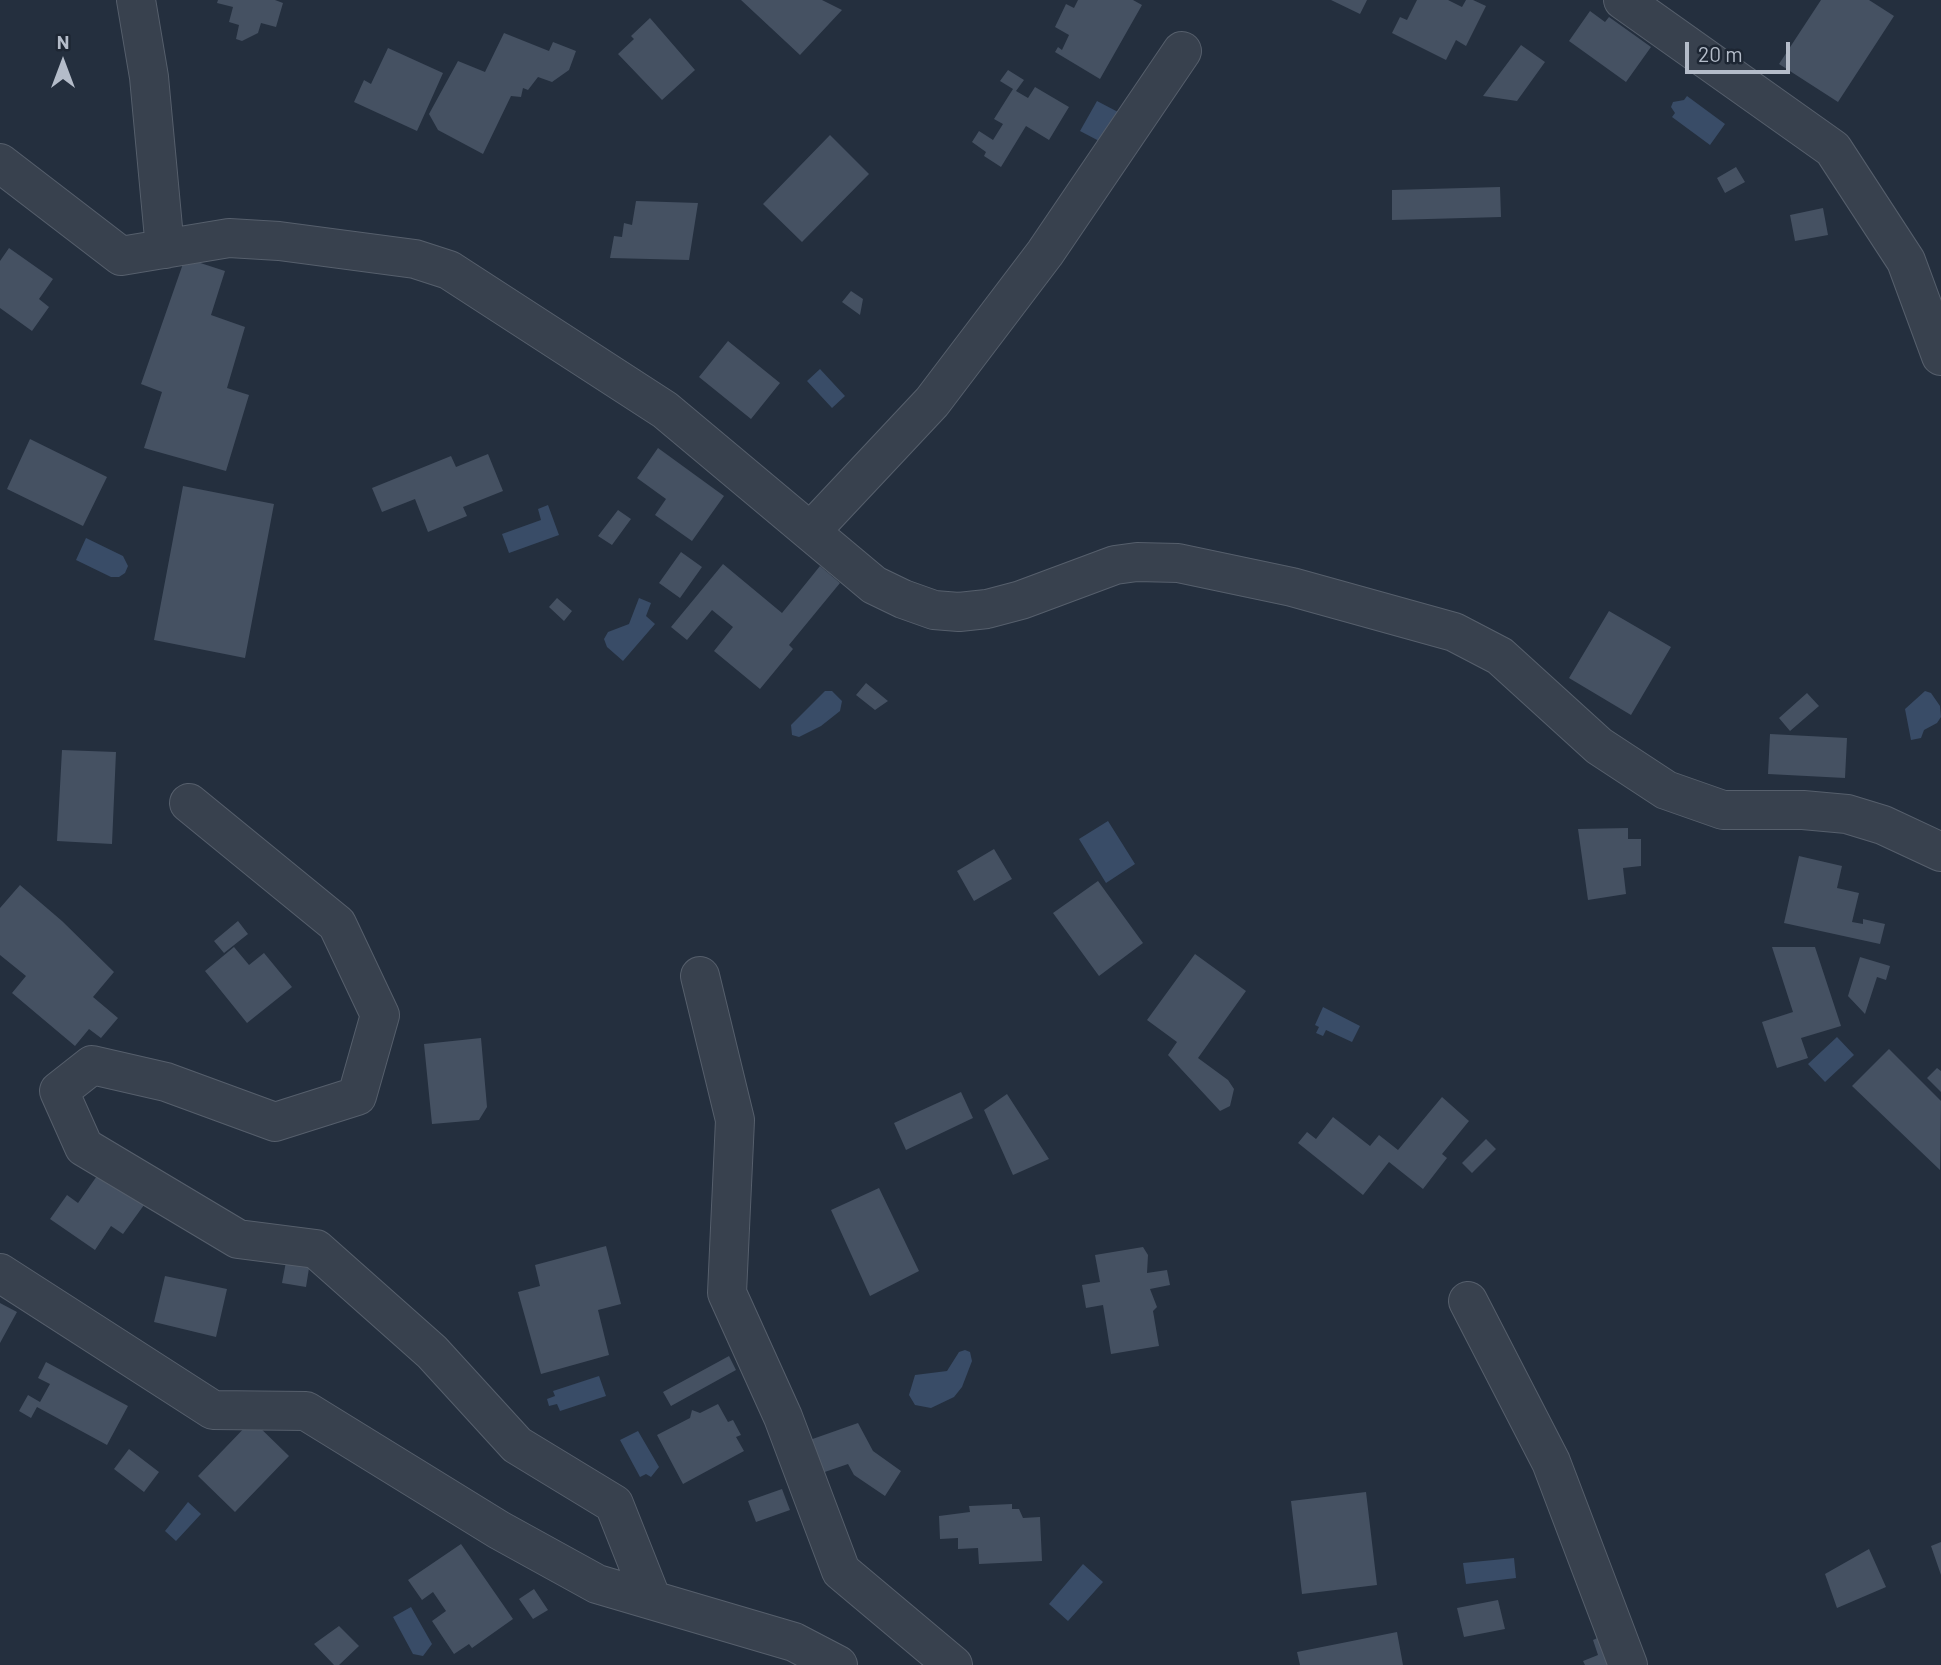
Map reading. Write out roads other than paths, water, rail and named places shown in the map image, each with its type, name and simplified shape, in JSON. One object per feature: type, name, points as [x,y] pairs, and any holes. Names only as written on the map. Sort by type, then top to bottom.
[{"type":"street","points":[[136,0],[149,77],[165,249]]},
{"type":"street","points":[[1623,0],[1833,149],[1906,261],[1941,356]]},
{"type":"street","points":[[811,531],[932,402],[1045,253],[1182,51]]},
{"type":"street","points":[[0,163],[121,256],[229,238],[279,241],[415,259],[449,270],[665,411],[874,585],[934,610],[959,612],[987,609],[1021,600],[1115,565],[1137,562],[1178,563],[1228,572],[1454,632],[1500,656],[1599,747],[1666,790],[1723,810],[1803,810],[1847,814],[1883,825],[1941,852]]},
{"type":"street","points":[[189,803],[337,924],[380,1015],[357,1096],[275,1122],[166,1083],[92,1065],[59,1091],[84,1147],[238,1239],[316,1249],[432,1352],[517,1445],[614,1504],[652,1600]]},
{"type":"street","points":[[700,976],[735,1119],[727,1293],[783,1417],[841,1571],[953,1665]]},
{"type":"street","points":[[0,1273],[213,1410],[306,1411],[511,1537],[597,1584],[794,1642],[838,1665]]},
{"type":"street","points":[[1468,1301],[1551,1462],[1628,1665]]},
{"type":"water","points":[[1687,96],[1725,124],[1710,145],[1672,117],[1675,113],[1671,107],[1673,102],[1684,100]]},
{"type":"water","points":[[1097,101],[1118,112],[1101,142],[1080,131]]},
{"type":"water","points":[[820,369],[845,396],[832,408],[807,381]]},
{"type":"water","points":[[548,505],[559,535],[509,553],[502,534],[541,520],[538,509]]},
{"type":"water","points":[[86,538],[123,556],[128,566],[125,573],[119,577],[111,577],[76,560]]},
{"type":"water","points":[[639,598],[651,603],[646,616],[655,624],[623,661],[607,647],[604,639],[608,632],[629,624]]},
{"type":"water","points":[[825,691],[832,691],[842,701],[840,711],[821,726],[799,737],[792,735],[791,725]]},
{"type":"water","points":[[1925,691],[1931,693],[1940,706],[1941,717],[1937,723],[1924,730],[1921,738],[1911,740],[1905,709]]},
{"type":"water","points":[[1108,821],[1135,864],[1106,883],[1079,839]]},
{"type":"water","points":[[1323,1007],[1360,1026],[1352,1042],[1326,1030],[1323,1036],[1316,1033],[1319,1027],[1315,1025]]},
{"type":"water","points":[[1837,1037],[1854,1055],[1825,1082],[1808,1064]]},
{"type":"water","points":[[959,1352],[970,1352],[972,1361],[962,1387],[954,1397],[931,1408],[915,1405],[909,1395],[915,1375],[947,1371]]},
{"type":"water","points":[[599,1376],[606,1396],[560,1411],[557,1404],[549,1406],[547,1399],[555,1396],[553,1391]]},
{"type":"water","points":[[638,1431],[659,1467],[651,1477],[646,1474],[640,1477],[620,1440]]},
{"type":"water","points":[[188,1502],[201,1514],[176,1541],[165,1531]]},
{"type":"water","points":[[1514,1558],[1516,1578],[1466,1584],[1463,1563]]},
{"type":"water","points":[[1083,1564],[1103,1582],[1068,1621],[1049,1604]]},
{"type":"water","points":[[411,1607],[432,1644],[423,1656],[413,1654],[393,1617]]}]
